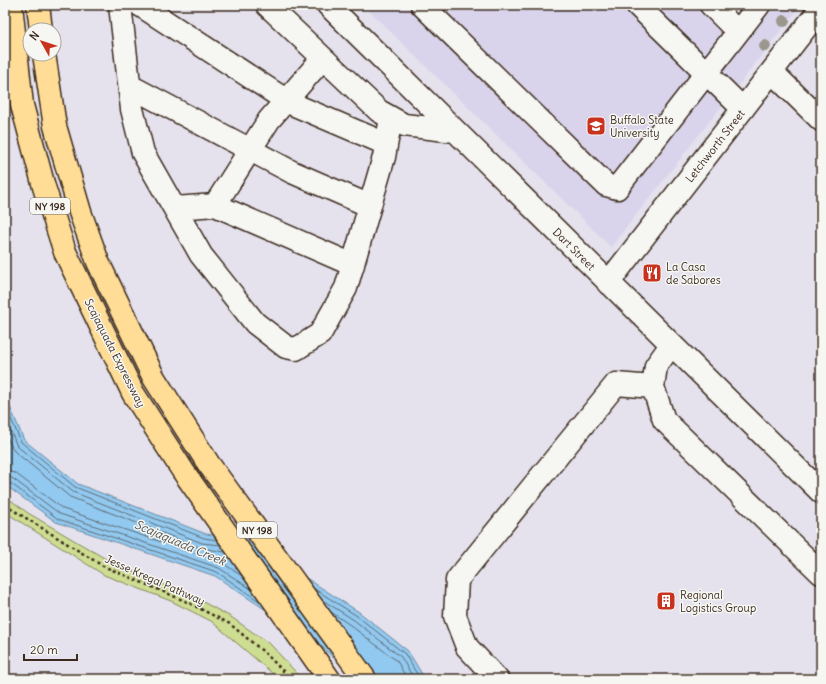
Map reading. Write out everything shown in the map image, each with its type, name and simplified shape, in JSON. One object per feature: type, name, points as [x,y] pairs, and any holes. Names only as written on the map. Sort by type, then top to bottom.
[{"type":"highway","name":"Scajaquada Expressway","points":[[11,5],[22,105],[49,202],[65,252],[133,393],[183,471],[329,679]]},
{"type":"highway","points":[[38,5],[40,22]]},
{"type":"highway","name":"NY 198","points":[[45,62],[55,126],[80,212],[98,262],[154,378],[208,463],[365,679]]},
{"type":"street","points":[[120,5],[132,109],[143,153],[201,255],[255,323],[286,347],[296,349],[320,334],[346,288],[370,206],[391,118]]},
{"type":"street","points":[[140,5],[286,100],[386,144]]},
{"type":"street","points":[[267,5],[379,111],[404,125],[455,131]]},
{"type":"street","name":"Dart Street","points":[[328,5],[821,492]]},
{"type":"street","points":[[422,5],[606,185],[617,188],[759,5]]},
{"type":"street","points":[[637,5],[743,109]]},
{"type":"street","points":[[711,5],[738,32]]},
{"type":"street","name":"Letchworth Street","points":[[608,283],[821,8]]},
{"type":"street","points":[[215,205],[269,120],[323,58]]},
{"type":"street","points":[[772,72],[821,120]]},
{"type":"street","points":[[130,86],[292,172],[370,206]]},
{"type":"street","points":[[175,208],[215,205],[352,265]]},
{"type":"street","points":[[671,345],[656,366],[653,387],[664,420],[821,573]]},
{"type":"street","points":[[497,679],[467,647],[455,616],[458,580],[616,384],[653,387]]},
{"type":"path","name":"Jesse Kregal Pathway","points":[[5,505],[103,566],[185,601],[230,624],[266,654],[291,679]]},
{"type":"shaded area","name":"Buffalo State University","points":[[363,5],[801,5],[611,247]]},
{"type":"green space","points":[[5,496],[28,513],[111,562],[203,602],[231,617],[271,645],[302,679],[279,679],[211,621],[171,601],[104,575],[5,512]]},
{"type":"water","name":"Scajaquada Creek","points":[[5,395],[24,440],[78,484],[206,534],[247,540],[359,612],[408,651],[425,679],[356,679],[323,648],[215,576],[56,522],[5,485]]},
{"type":"place","name":"Buffalo State University","points":[[596,126]]},
{"type":"place","name":"La Casa de Sabores","points":[[652,273]]},
{"type":"place","name":"Regional Logistics Group","points":[[666,601]]}]
